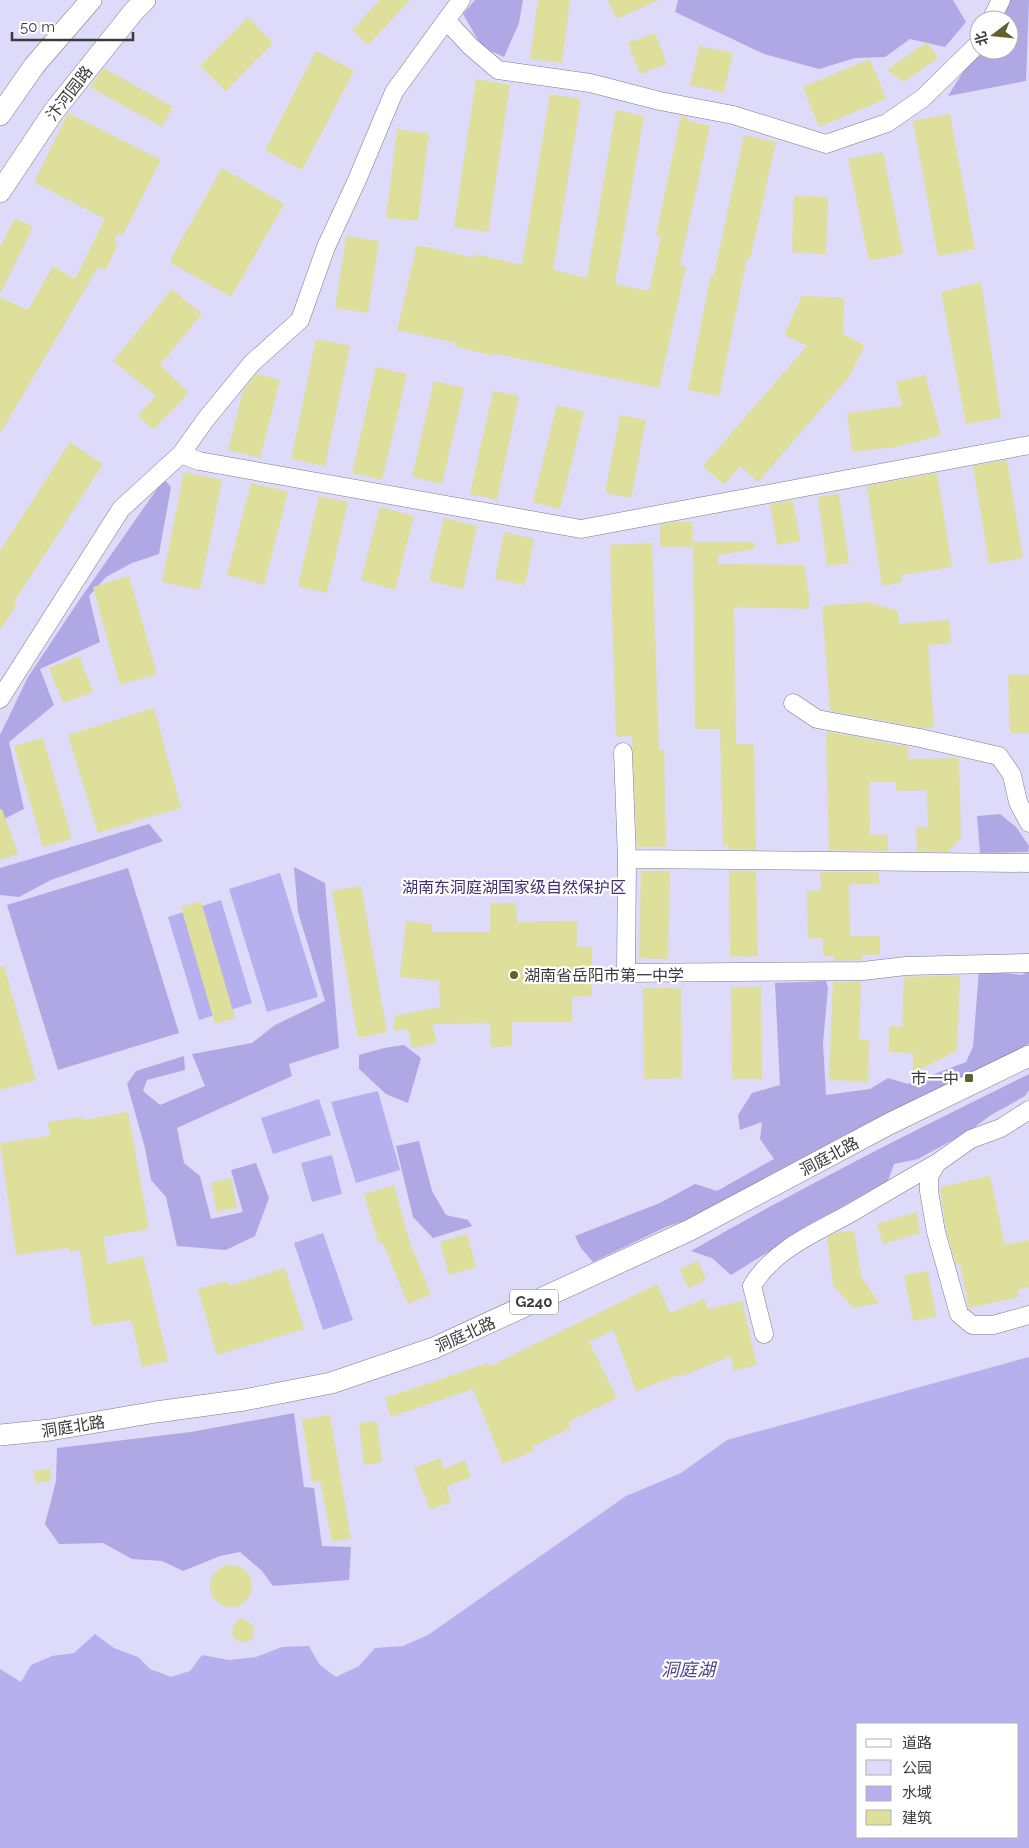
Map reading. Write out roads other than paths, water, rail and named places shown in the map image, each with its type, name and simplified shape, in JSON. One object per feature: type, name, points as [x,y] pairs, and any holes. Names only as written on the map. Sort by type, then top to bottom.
[{"type":"main road","points":[[0,115],[34,66],[91,0]]},
{"type":"main road","name":"汴河园路","points":[[0,192],[54,111],[134,11],[145,0]]},
{"type":"main road","name":"洞庭北路","points":[[0,1435],[50,1430],[156,1412],[244,1400],[330,1383],[434,1348],[690,1230],[889,1124],[1029,1056]]},
{"type":"main road","name":"洞庭北路","points":[[0,1445],[74,1437],[126,1427],[247,1410],[346,1389],[425,1362],[675,1248],[914,1122],[1029,1071]]},
{"type":"street","points":[[0,699],[121,509],[181,454],[206,419],[252,363],[300,320],[326,247],[394,92],[462,0]]},
{"type":"street","points":[[446,20],[470,46],[498,70],[533,73],[590,83],[733,115],[826,144],[887,122],[922,98],[969,53]]},
{"type":"street","points":[[181,454],[199,461],[581,529],[1029,445]]},
{"type":"street","points":[[793,703],[817,720],[920,738],[999,756],[1012,775],[1018,802],[1029,823]]},
{"type":"street","points":[[623,752],[627,859],[626,973],[863,971],[906,966],[1029,963]]},
{"type":"street","points":[[627,859],[1029,863]]},
{"type":"street","points":[[764,1334],[752,1286],[759,1273],[772,1261],[795,1244],[937,1163],[971,1139],[1002,1128],[1029,1110]]},
{"type":"street","points":[[937,1163],[928,1176],[929,1191],[936,1232],[959,1314],[972,1325],[993,1325],[1029,1315]]},
{"type":"water","points":[[280,873],[318,997],[267,1012],[229,889]]},
{"type":"water","points":[[221,900],[252,1003],[199,1020],[168,917]]},
{"type":"water","points":[[378,1091],[400,1170],[356,1183],[331,1102]]},
{"type":"water","points":[[319,1099],[331,1135],[273,1154],[261,1118]]},
{"type":"water","points":[[332,1155],[342,1194],[312,1202],[301,1163]]},
{"type":"water","points":[[323,1233],[353,1320],[323,1330],[294,1243]]},
{"type":"water","name":"洞庭湖","points":[[1029,1357],[1029,1848],[0,1848],[0,1669],[21,1682],[31,1665],[52,1656],[74,1653],[95,1634],[114,1648],[138,1657],[150,1669],[171,1677],[190,1671],[202,1655],[229,1660],[256,1657],[282,1647],[309,1646],[319,1664],[336,1677],[359,1666],[375,1648],[403,1646],[428,1635],[626,1496],[681,1473],[727,1440]]},
{"type":"place","name":"湖南省岳阳市第一中学","points":[[514,975]]},
{"type":"place","name":"市一中","points":[[969,1078]]},
{"type":"park label","name":"湖南东洞庭湖国家级自然保护区","points":[[514,887]]}]
